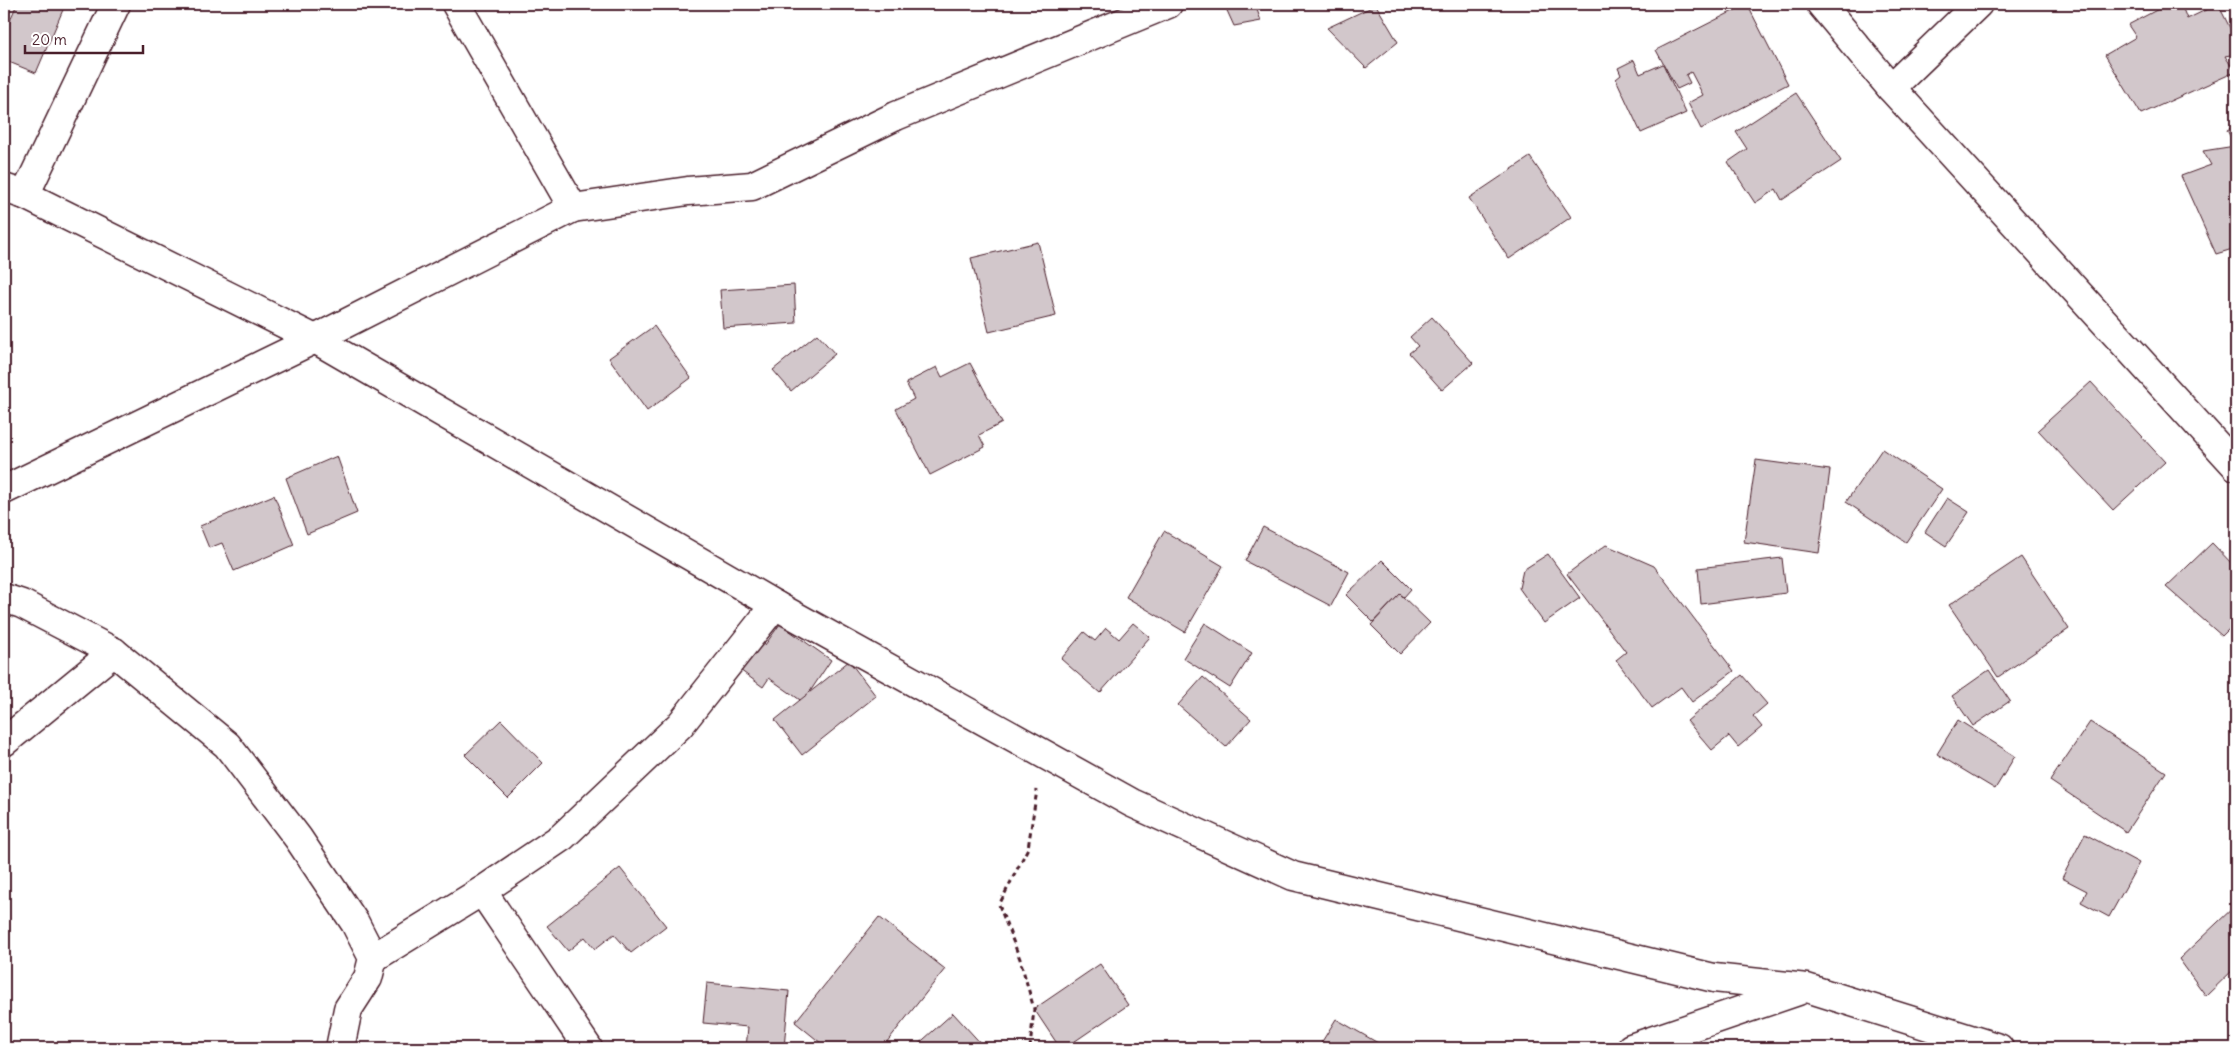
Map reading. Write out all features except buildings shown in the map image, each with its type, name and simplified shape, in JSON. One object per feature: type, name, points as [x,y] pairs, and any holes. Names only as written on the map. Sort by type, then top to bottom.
[{"type":"street","points":[[116,4],[14,191],[315,340],[775,605],[1132,803],[1293,876],[1714,978],[1807,988],[1999,1048]]},
{"type":"street","points":[[456,4],[573,208]]},
{"type":"street","points":[[4,490],[315,340],[573,208],[688,191],[752,186],[896,116],[1117,14],[1168,4]]},
{"type":"street","points":[[1822,4],[1891,88],[2236,466]]},
{"type":"street","points":[[1891,88],[1978,4]]},
{"type":"street","points":[[4,598],[22,604],[114,652],[227,745],[298,838],[355,923],[373,958],[368,978],[348,1009],[340,1048]]},
{"type":"street","points":[[373,958],[482,891],[562,837],[680,726],[775,605]]},
{"type":"street","points":[[4,742],[114,652]]},
{"type":"street","points":[[482,891],[588,1048]]},
{"type":"street","points":[[1631,1048],[1807,988]]},
{"type":"path","points":[[1030,1048],[1034,1009],[1020,960],[999,905],[1028,848],[1042,753]]}]
